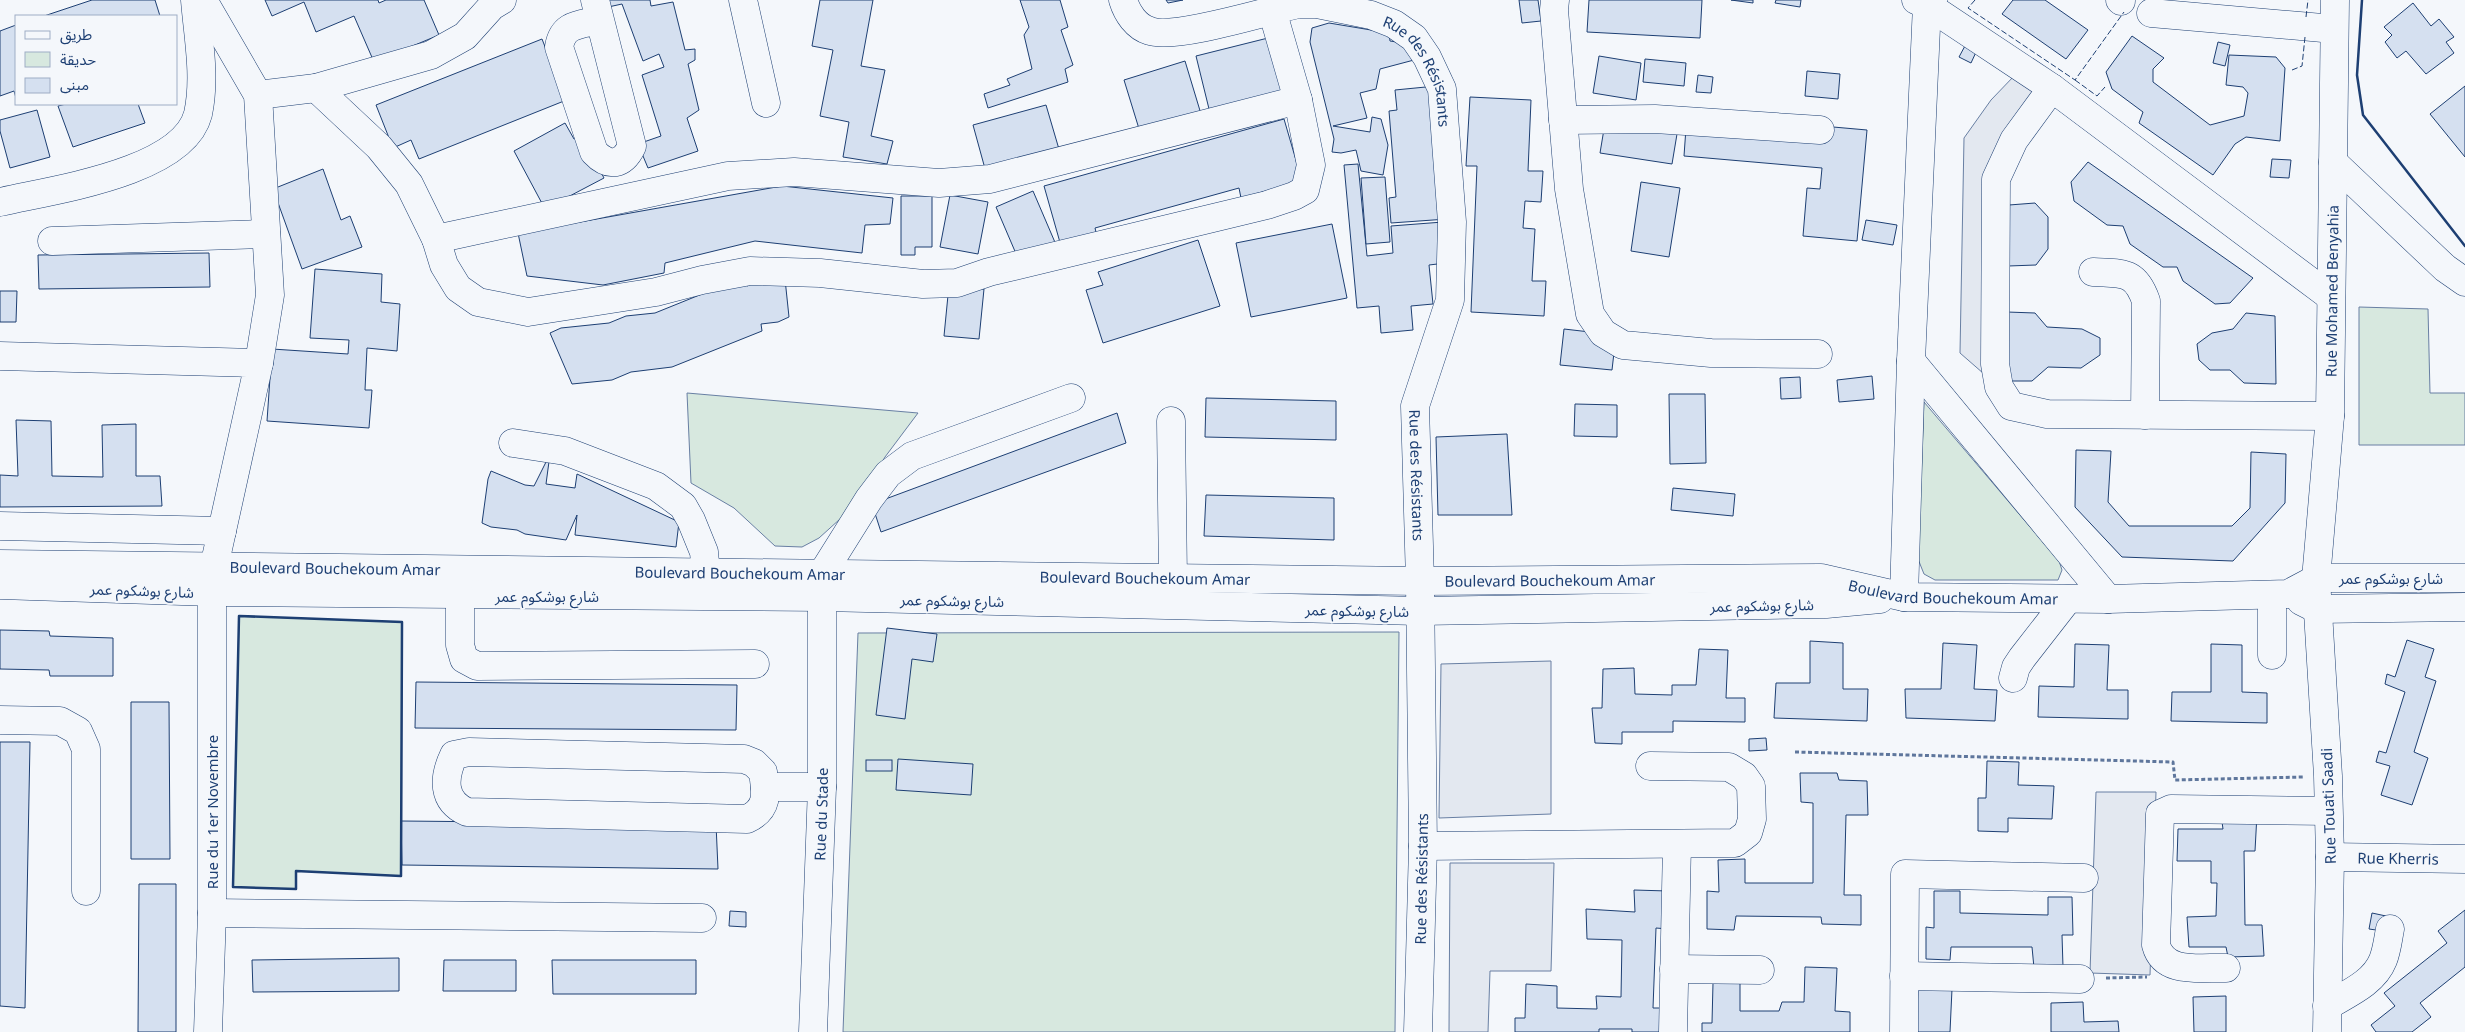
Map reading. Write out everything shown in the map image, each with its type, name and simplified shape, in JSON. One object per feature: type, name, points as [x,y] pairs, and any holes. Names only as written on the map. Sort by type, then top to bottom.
[{"type":"street","points":[[0,202],[124,173],[154,160],[181,142],[197,116],[202,82],[195,0]]},
{"type":"street","points":[[203,0],[258,95],[316,88],[431,55],[465,36],[492,6],[502,0]]},
{"type":"street","points":[[743,0],[766,103]]},
{"type":"street","name":"Rue des Résistants","points":[[1123,0],[1134,21],[1150,31],[1172,34],[1298,4],[1317,4],[1371,15],[1394,24],[1414,38],[1427,56],[1442,89],[1452,222],[1450,300],[1415,406],[1420,581],[1422,846],[1418,1032]]},
{"type":"street","points":[[1555,0],[1554,10],[1569,189],[1590,314],[1603,332],[1623,345],[1711,353],[1818,354]]},
{"type":"street","name":"Rue Mohamed Benyahia","points":[[2316,580],[2330,416],[2335,0]]},
{"type":"street","points":[[1925,2],[2052,88],[2331,297]]},
{"type":"street","points":[[1904,597],[1925,2]]},
{"type":"street","points":[[597,10],[632,146],[624,159],[619,161],[608,162],[600,159],[594,152],[559,47],[560,37],[567,28],[597,10]]},
{"type":"street","points":[[316,88],[379,147],[409,184],[436,239],[444,265],[458,288],[478,302],[528,312],[656,292],[702,280],[750,272],[820,274],[924,284],[957,283],[989,272],[1258,207],[1294,196],[1304,190],[1311,165],[1298,100],[1272,10]]},
{"type":"street","points":[[2151,13],[2334,29]]},
{"type":"street","points":[[2052,88],[2014,140],[1996,179],[1995,364],[1999,387],[2011,406],[2047,414],[2330,416]]},
{"type":"street","name":"Rue du 1er Novembre","points":[[208,1032],[212,912],[213,579],[260,362],[270,295],[258,95]]},
{"type":"street","points":[[436,239],[728,176],[794,172],[939,183],[990,179],[1298,100]]},
{"type":"street","points":[[1563,120],[1655,119],[1820,130]]},
{"type":"street","points":[[2333,162],[2432,256],[2465,282]]},
{"type":"street","points":[[52,241],[266,234]]},
{"type":"street","points":[[2093,272],[2129,275],[2140,284],[2146,301],[2145,415]]},
{"type":"street","points":[[0,356],[260,362]]},
{"type":"street","points":[[1911,361],[2108,599]]},
{"type":"street","points":[[822,586],[869,499],[888,474],[912,456],[1071,398]]},
{"type":"street","points":[[1171,421],[1173,579]]},
{"type":"street","points":[[514,443],[565,451],[656,486],[683,506],[691,520],[704,552],[706,574]]},
{"type":"street","points":[[0,526],[222,532]]},
{"type":"street","name":"Boulevard Bouchekoum Amar","points":[[0,564],[213,579],[706,574],[822,586],[1173,579],[1420,581],[1822,578],[1904,597],[2108,599],[2280,595]]},
{"type":"street","name":"شارع بوشكوم عمر","points":[[2316,580],[2465,578]]},
{"type":"street","name":"شارع بوشكوم عمر","points":[[0,585],[213,579],[460,596],[822,586],[1420,611],[1826,604],[1904,597]]},
{"type":"street","points":[[2280,595],[2316,580]]},
{"type":"street","name":"Rue Touati Saadi","points":[[2316,580],[2328,776],[2330,857],[2327,1019]]},
{"type":"street","name":"Rue du Stade","points":[[813,1032],[822,787],[822,586]]},
{"type":"street","points":[[2280,595],[2317,608],[2465,607]]},
{"type":"street","points":[[2272,655],[2280,595]]},
{"type":"street","points":[[460,596],[460,645],[464,659],[477,666],[755,664]]},
{"type":"street","points":[[2014,678],[2016,667],[2022,658],[2068,599]]},
{"type":"street","points":[[0,720],[60,721],[78,731],[86,749],[86,891]]},
{"type":"street","points":[[469,752],[744,759],[754,764],[763,772],[765,787],[764,803],[757,814],[747,820],[467,812],[456,807],[448,797],[448,768],[454,755],[469,752]]},
{"type":"street","points":[[1422,846],[1735,843],[1748,833],[1750,826],[1751,786],[1744,776],[1729,767],[1650,766]]},
{"type":"street","points":[[765,787],[822,787]]},
{"type":"street","points":[[2226,968],[2173,966],[2164,961],[2158,954],[2156,945],[2160,814],[2171,809],[2328,811]]},
{"type":"street","points":[[1673,1032],[1677,844]]},
{"type":"street","name":"Rue Kherris","points":[[2330,857],[2465,858]]},
{"type":"street","points":[[1904,1032],[1905,874],[2084,878]]},
{"type":"street","points":[[212,912],[702,918]]},
{"type":"street","points":[[2327,1019],[2376,974],[2383,960],[2390,929]]},
{"type":"street","points":[[1674,969],[1760,970]]},
{"type":"street","points":[[1904,976],[2080,979]]},
{"type":"path","points":[[1795,752],[2174,762],[2175,780],[2328,776]]},
{"type":"path","points":[[2080,979],[2155,977],[2173,966]]},
{"type":"green space","points":[[2359,307],[2428,309],[2430,393],[2465,393],[2465,445],[2359,445]]},
{"type":"green space","points":[[687,393],[918,413],[885,457],[859,499],[840,519],[819,538],[802,547],[775,546],[734,508],[691,483]]},
{"type":"green space","points":[[1924,402],[2059,561],[2062,570],[2058,580],[1935,580],[1924,574],[1918,559]]},
{"type":"green space","points":[[239,616],[402,622],[401,876],[296,871],[296,889],[233,887]]},
{"type":"green space","points":[[1399,632],[1395,1032],[843,1032],[858,633]]},
{"type":"shaded area","points":[[2015,75],[2035,92],[1996,179],[1999,387],[1960,353],[1964,138],[1991,100]]},
{"type":"shaded area","points":[[1551,661],[1551,814],[1439,818],[1441,664]]},
{"type":"shaded area","points":[[2096,792],[2156,792],[2150,975],[2090,973]]},
{"type":"shaded area","points":[[1450,863],[1554,863],[1551,971],[1490,971],[1488,1032],[1449,1032]]},
{"type":"building","points":[[92,0],[155,0],[160,15],[47,15]]},
{"type":"building","points":[[265,0],[378,0],[379,3],[386,0],[424,0],[439,35],[374,62],[354,16],[316,32],[304,2],[272,16]]},
{"type":"building","points":[[597,0],[650,0],[651,6],[673,2],[685,50],[695,49],[695,60],[688,64],[699,110],[687,118],[698,151],[648,168],[638,144],[661,136],[642,75],[664,67],[659,54],[643,61],[622,4],[599,9]]},
{"type":"building","points":[[820,0],[873,0],[861,66],[885,70],[871,136],[893,141],[887,164],[843,157],[849,122],[820,116],[833,50],[812,46]]},
{"type":"building","points":[[1020,0],[1060,0],[1068,27],[1061,30],[1073,65],[1065,69],[1068,82],[988,108],[984,94],[1010,85],[1007,79],[1032,69],[1024,35],[1029,27]]},
{"type":"building","points":[[1166,0],[1183,0],[1168,3]]},
{"type":"building","points":[[1519,0],[1538,0],[1541,21],[1522,23]]},
{"type":"building","points":[[1589,0],[1702,0],[1700,38],[1587,32]]},
{"type":"building","points":[[1731,0],[1753,0],[1753,3]]},
{"type":"building","points":[[1776,0],[1801,0],[1800,7],[1775,3]]},
{"type":"building","points":[[2013,0],[2045,0],[2088,30],[2066,59],[2002,14]]},
{"type":"building","points":[[2413,3],[2431,26],[2439,19],[2454,37],[2446,42],[2454,53],[2426,74],[2406,51],[2397,58],[2385,42],[2392,35],[2384,27]]},
{"type":"building","points":[[1329,23],[1389,33],[1390,41],[1410,44],[1414,60],[1380,69],[1376,89],[1360,93],[1367,118],[1333,126],[1370,132],[1372,117],[1381,119],[1388,145],[1383,175],[1361,171],[1356,150],[1341,153],[1332,152],[1334,139],[1310,42],[1312,28]]},
{"type":"building","points":[[15,25],[15,94],[14,91],[0,96],[0,31]]},
{"type":"building","points":[[2132,36],[2164,58],[2153,69],[2153,82],[2210,125],[2244,116],[2248,93],[2243,87],[2226,85],[2229,55],[2276,57],[2285,68],[2280,141],[2246,137],[2235,144],[2213,175],[2139,123],[2143,112],[2112,89],[2106,72]]},
{"type":"building","points":[[1272,37],[1289,93],[1210,113],[1196,56]]},
{"type":"building","points":[[542,39],[556,75],[569,99],[419,159],[411,140],[393,148],[376,105]]},
{"type":"building","points":[[2218,42],[2230,45],[2225,66],[2213,63]]},
{"type":"building","points":[[1966,44],[1977,50],[1971,63],[1959,57]]},
{"type":"building","points":[[1599,56],[1641,63],[1636,100],[1593,93]]},
{"type":"building","points":[[1645,59],[1686,63],[1684,86],[1643,82]]},
{"type":"building","points":[[1185,61],[1201,114],[1140,132],[1124,80]]},
{"type":"building","points":[[1807,71],[1840,74],[1838,99],[1805,96]]},
{"type":"building","points":[[1698,75],[1713,77],[1711,93],[1696,92]]},
{"type":"building","points":[[1436,86],[1447,219],[1391,223],[1389,198],[1396,197],[1389,111],[1397,110],[1395,90]]},
{"type":"building","points":[[2465,86],[2465,157],[2430,114]]},
{"type":"building","points":[[1470,97],[1531,100],[1528,171],[1543,171],[1541,202],[1525,201],[1523,228],[1535,229],[1532,281],[1546,281],[1544,316],[1471,312],[1477,166],[1466,166]]},
{"type":"building","points":[[138,105],[145,123],[73,147],[58,106]]},
{"type":"building","points":[[1046,105],[1061,156],[987,176],[973,125]]},
{"type":"building","points":[[37,110],[50,157],[10,168],[0,131],[0,120]]},
{"type":"building","points":[[1687,114],[1867,130],[1857,241],[1803,236],[1807,188],[1820,189],[1822,168],[1684,156]]},
{"type":"building","points":[[1606,117],[1678,128],[1672,164],[1600,153]]},
{"type":"building","points":[[1284,119],[1302,181],[1241,198],[1239,188],[1095,228],[1097,236],[1061,246],[1044,186]]},
{"type":"building","points":[[565,123],[574,139],[581,135],[604,178],[545,209],[514,151]]},
{"type":"building","points":[[2272,159],[2291,160],[2289,178],[2270,177]]},
{"type":"building","points":[[2088,162],[2253,278],[2230,303],[2215,304],[2183,281],[2177,267],[2163,267],[2130,244],[2123,226],[2107,225],[2074,201],[2071,182]]},
{"type":"building","points":[[1358,164],[1367,256],[1393,253],[1391,226],[1443,222],[1446,263],[1429,265],[1433,304],[1411,306],[1413,330],[1381,333],[1379,306],[1357,308],[1344,165]]},
{"type":"building","points":[[323,169],[341,220],[350,216],[362,247],[302,269],[273,189]]},
{"type":"building","points":[[1385,177],[1390,242],[1366,244],[1361,178]]},
{"type":"building","points":[[1641,182],[1680,188],[1669,257],[1631,251]]},
{"type":"building","points":[[782,186],[893,198],[890,224],[865,225],[862,253],[755,241],[665,263],[664,273],[603,285],[527,276],[518,233]]},
{"type":"building","points":[[1033,191],[1057,247],[1020,263],[996,207]]},
{"type":"building","points":[[950,195],[988,202],[978,254],[940,247]]},
{"type":"building","points":[[901,196],[932,196],[932,247],[915,247],[915,255],[901,255]]},
{"type":"building","points":[[2035,203],[2048,217],[2048,249],[2036,265],[2008,266],[2009,205]]},
{"type":"building","points":[[1866,220],[1897,225],[1893,245],[1862,240]]},
{"type":"building","points":[[1332,224],[1347,298],[1251,317],[1236,243]]},
{"type":"building","points":[[1198,240],[1220,306],[1103,343],[1086,290],[1103,285],[1098,272]]},
{"type":"building","points":[[209,253],[210,287],[39,289],[38,255]]},
{"type":"building","points":[[315,269],[382,274],[381,302],[400,304],[397,351],[367,348],[365,390],[372,390],[369,428],[267,421],[272,349],[348,354],[349,340],[310,338]]},
{"type":"building","points":[[744,277],[747,286],[757,282],[785,279],[789,317],[778,322],[761,324],[762,331],[672,367],[631,372],[612,380],[572,384],[550,333],[561,328],[609,323],[626,316],[655,313]]},
{"type":"building","points":[[949,285],[984,289],[979,339],[944,336]]},
{"type":"building","points":[[0,291],[17,291],[16,322],[0,322]]},
{"type":"building","points":[[2007,312],[2035,313],[2047,327],[2082,329],[2100,338],[2100,355],[2081,368],[2048,367],[2032,381],[2004,381]]},
{"type":"building","points":[[2246,313],[2275,316],[2276,384],[2244,383],[2230,370],[2210,370],[2199,360],[2197,344],[2212,333],[2233,329]]},
{"type":"building","points":[[1564,329],[1616,335],[1612,370],[1560,365]]},
{"type":"building","points":[[1872,376],[1874,399],[1839,402],[1837,380]]},
{"type":"building","points":[[1800,377],[1801,398],[1781,399],[1780,378]]},
{"type":"building","points":[[1669,394],[1705,394],[1706,463],[1670,464]]},
{"type":"building","points":[[1206,398],[1336,401],[1336,440],[1205,437]]},
{"type":"building","points":[[1575,404],[1617,405],[1617,437],[1574,436]]},
{"type":"building","points":[[1117,413],[1126,443],[881,532],[872,504]]},
{"type":"building","points":[[16,420],[51,421],[52,476],[103,477],[102,425],[136,424],[136,476],[160,476],[162,506],[0,507],[0,475],[18,476]]},
{"type":"building","points":[[1507,434],[1512,515],[1438,515],[1436,437]]},
{"type":"building","points":[[2076,450],[2111,451],[2108,502],[2129,526],[2232,526],[2250,508],[2251,452],[2286,454],[2285,503],[2233,561],[2122,557],[2075,507]]},
{"type":"building","points":[[550,454],[546,484],[575,488],[577,474],[679,522],[676,547],[575,535],[577,515],[566,540],[525,534],[517,530],[491,527],[482,523],[488,479],[491,471],[525,485],[534,486]]},
{"type":"building","points":[[1673,488],[1735,494],[1733,516],[1671,510]]},
{"type":"building","points":[[1206,495],[1334,498],[1334,540],[1204,536]]},
{"type":"building","points":[[887,628],[937,634],[933,662],[912,659],[905,719],[876,715]]},
{"type":"building","points":[[0,630],[49,631],[50,636],[113,638],[113,676],[50,676],[49,670],[0,669]]},
{"type":"building","points":[[2407,640],[2434,649],[2425,677],[2436,681],[2414,752],[2428,758],[2412,805],[2381,795],[2390,766],[2376,762],[2379,751],[2386,753],[2405,692],[2385,684],[2387,674],[2395,677]]},
{"type":"building","points":[[1810,641],[1843,643],[1843,689],[1868,689],[1867,721],[1774,718],[1776,683],[1810,683]]},
{"type":"building","points":[[1943,643],[1977,645],[1974,689],[1997,690],[1995,721],[1906,718],[1905,689],[1941,689]]},
{"type":"building","points":[[2075,644],[2109,645],[2107,690],[2128,690],[2128,719],[2038,717],[2039,686],[2074,687]]},
{"type":"building","points":[[2211,644],[2242,645],[2242,692],[2267,693],[2267,723],[2171,721],[2172,692],[2211,692]]},
{"type":"building","points":[[1699,649],[1728,650],[1726,698],[1745,698],[1745,722],[1673,721],[1673,732],[1622,732],[1622,744],[1595,743],[1592,708],[1602,708],[1603,669],[1634,668],[1635,694],[1672,695],[1672,685],[1696,685]]},
{"type":"building","points":[[416,682],[737,685],[736,730],[415,728]]},
{"type":"building","points":[[131,702],[169,702],[170,859],[131,859]]},
{"type":"building","points":[[1766,738],[1767,750],[1749,751],[1749,739]]},
{"type":"building","points":[[0,742],[30,742],[25,1008],[0,1006]]},
{"type":"building","points":[[898,759],[973,764],[971,795],[896,790]]},
{"type":"building","points":[[866,760],[892,760],[892,771],[866,771]]},
{"type":"building","points":[[1987,761],[2019,762],[2018,785],[2054,786],[2052,819],[2008,818],[2008,832],[1978,831],[1978,798],[1986,798]]},
{"type":"building","points":[[1800,773],[1837,773],[1839,780],[1867,781],[1868,815],[1846,815],[1844,895],[1861,895],[1861,925],[1822,924],[1821,917],[1736,916],[1734,930],[1707,929],[1707,891],[1719,892],[1718,860],[1745,859],[1745,883],[1813,883],[1813,803],[1801,802]]},
{"type":"building","points":[[2257,814],[2255,851],[2244,851],[2245,925],[2262,925],[2264,956],[2228,957],[2226,947],[2189,947],[2187,917],[2216,916],[2217,883],[2211,883],[2211,861],[2177,861],[2178,829],[2223,829],[2221,815]]},
{"type":"building","points":[[401,821],[716,824],[718,869],[402,865]]},
{"type":"building","points":[[139,884],[176,884],[176,1032],[138,1032]]},
{"type":"building","points":[[1634,890],[1668,891],[1668,929],[1656,928],[1653,1008],[1669,1008],[1669,1032],[1632,1032],[1632,1029],[1599,1029],[1599,1032],[1515,1032],[1515,1018],[1525,1018],[1526,984],[1557,986],[1557,1008],[1597,1009],[1596,996],[1621,997],[1622,940],[1587,939],[1586,909],[1635,912]]},
{"type":"building","points":[[1934,891],[1960,891],[1960,913],[2048,915],[2048,897],[2072,897],[2073,935],[2062,935],[2063,967],[2034,968],[2032,947],[1951,947],[1950,960],[1926,959],[1926,927],[1934,928]]},
{"type":"building","points":[[2465,910],[2465,967],[2420,1003],[2431,1017],[2412,1032],[2376,1032],[2371,1025],[2395,1006],[2384,993],[2447,943],[2438,931]]},
{"type":"building","points":[[730,911],[746,912],[746,927],[729,926]]},
{"type":"building","points":[[2372,913],[2386,916],[2383,931],[2369,929]]},
{"type":"building","points":[[399,958],[399,991],[253,992],[252,960]]},
{"type":"building","points":[[444,960],[516,960],[516,991],[443,991]]},
{"type":"building","points":[[552,960],[696,960],[696,994],[553,994]]},
{"type":"building","points":[[1805,967],[1837,968],[1835,1011],[1850,1012],[1850,1032],[1702,1032],[1702,1023],[1712,1023],[1713,983],[1740,983],[1740,1011],[1779,1011],[1782,1002],[1804,1002]]},
{"type":"building","points":[[1918,988],[1952,989],[1950,1032],[1916,1032]]},
{"type":"building","points":[[2226,996],[2226,1032],[2194,1032],[2193,997]]},
{"type":"building","points":[[2083,1002],[2084,1022],[2118,1021],[2119,1032],[2051,1032],[2051,1003]]},
{"type":"fence","points":[[1975,0],[1968,8],[2075,80],[2124,12]]},
{"type":"fence","points":[[2306,17],[2308,0]]},
{"type":"fence","points":[[2292,70],[2302,66],[2305,37]]},
{"type":"fence","points":[[2075,80],[2097,96],[2105,87]]},
{"type":"wall","points":[[2362,0],[2357,75],[2363,115],[2465,246]]},
{"type":"wall","points":[[239,616],[402,622],[401,876],[296,871],[296,889],[233,887],[239,616]]}]
